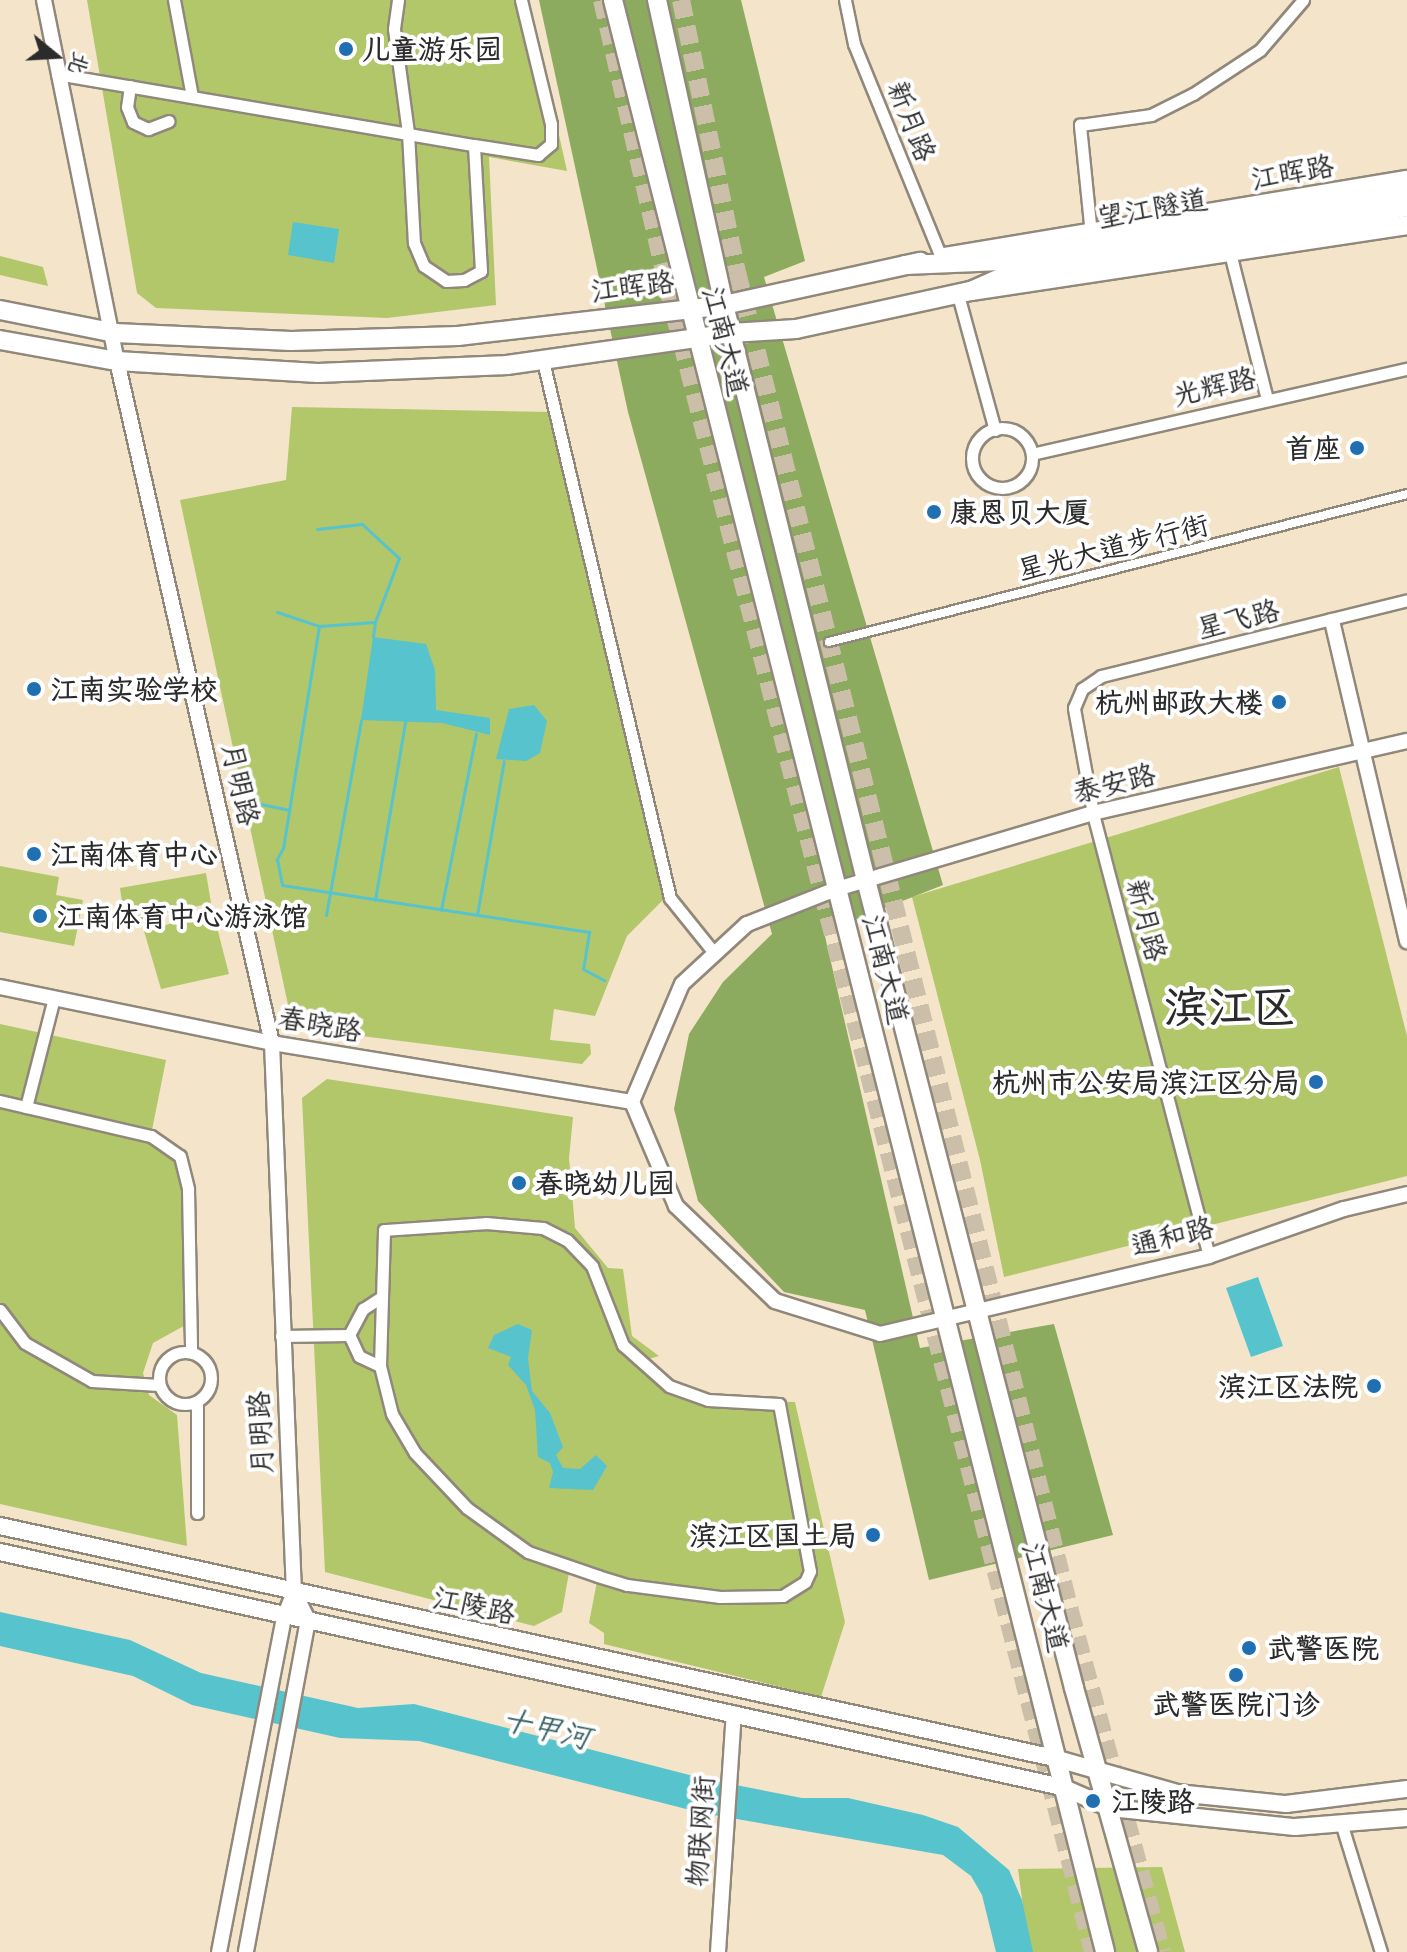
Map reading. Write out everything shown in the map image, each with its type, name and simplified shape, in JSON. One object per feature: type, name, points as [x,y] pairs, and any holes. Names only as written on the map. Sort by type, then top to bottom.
[{"type":"main road","name":"江南大道","points":[[613,0],[688,308],[1105,1952]]},
{"type":"main road","name":"江南大道","points":[[657,0],[724,305],[866,880],[1097,1772],[1110,1808],[1148,1952]]},
{"type":"main road","name":"江晖路","points":[[0,310],[115,333],[291,341],[458,336],[724,305],[941,257],[1407,180]]},
{"type":"main road","name":"望江隧道","points":[[905,265],[1002,261],[1407,193]]},
{"type":"main road","name":"望江隧道","points":[[964,293],[1003,277],[1407,207]]},
{"type":"main road","points":[[0,340],[117,361],[318,373],[543,361],[731,333],[796,329],[964,293],[1229,249],[1407,225]]},
{"type":"main road","name":"江陵路","points":[[0,1526],[1054,1758],[1097,1772],[1232,1802],[1286,1804],[1407,1789]]},
{"type":"main road","name":"江陵路","points":[[0,1552],[1062,1787],[1110,1808],[1224,1824],[1342,1826],[1407,1818]]},
{"type":"street","name":"月明路","points":[[44,0],[57,74],[115,333],[117,361],[272,1043],[281,1336],[294,1592],[308,1620]]},
{"type":"street","points":[[174,0],[192,96]]},
{"type":"street","points":[[398,0],[394,29],[408,133],[414,243],[424,266],[446,281],[464,280],[481,271],[474,145]]},
{"type":"street","points":[[57,74],[538,155],[551,144],[551,124],[521,0]]},
{"type":"street","name":"新月路","points":[[845,0],[854,44],[941,257]]},
{"type":"street","points":[[1091,234],[1080,125],[1151,115],[1193,94],[1260,50],[1303,0]]},
{"type":"street","points":[[130,86],[127,107],[133,122],[148,129],[169,121]]},
{"type":"street","points":[[1229,249],[1267,399]]},
{"type":"street","points":[[964,293],[995,430]]},
{"type":"street","points":[[543,361],[670,898],[715,954]]},
{"type":"street","name":"光辉路","points":[[1032,454],[1407,369]]},
{"type":"street","points":[[995,430],[1014,430],[1032,454],[1028,473],[1012,486],[983,481],[973,465],[974,446],[995,430]]},
{"type":"street","name":"星光大道步行街","points":[[829,642],[1407,494]]},
{"type":"street","name":"星飞路","points":[[1082,689],[1101,676],[1407,600]]},
{"type":"street","points":[[1332,621],[1407,941]]},
{"type":"street","name":"新月路","points":[[1082,689],[1074,708],[1093,813],[1209,1256]]},
{"type":"street","name":"泰安路","points":[[836,889],[1093,813],[1407,741]]},
{"type":"street","points":[[836,889],[747,924],[682,984],[632,1102],[676,1206],[775,1301],[880,1334],[945,1315]]},
{"type":"street","name":"春晓路","points":[[0,987],[272,1043],[632,1102]]},
{"type":"street","points":[[26,1107],[54,998]]},
{"type":"street","points":[[0,1101],[151,1136],[180,1156],[188,1189],[191,1352],[210,1370],[209,1388],[197,1402],[197,1513]]},
{"type":"street","name":"通和路","points":[[945,1315],[1209,1256],[1407,1194]]},
{"type":"street","points":[[486,1223],[543,1228],[567,1240],[592,1266],[623,1345],[669,1386],[708,1400],[779,1404],[810,1571],[805,1582],[783,1596],[720,1597],[627,1585],[528,1552],[467,1508],[415,1453],[392,1414],[380,1366],[380,1298],[384,1230],[486,1223]]},
{"type":"street","points":[[349,1335],[363,1309],[380,1298]]},
{"type":"street","points":[[0,1310],[25,1343],[92,1381],[159,1385]]},
{"type":"street","points":[[281,1336],[349,1335]]},
{"type":"street","points":[[349,1335],[359,1356],[380,1366]]},
{"type":"street","points":[[191,1352],[169,1357],[159,1370],[159,1385],[174,1403],[197,1402]]},
{"type":"street","name":"月明路","points":[[219,1952],[272,1674],[284,1617],[294,1592]]},
{"type":"street","points":[[246,1952],[308,1620]]},
{"type":"street","name":"物联网街","points":[[718,1952],[734,1714]]},
{"type":"street","points":[[1342,1826],[1381,1952]]},
{"type":"green space","points":[[87,0],[529,0],[567,171],[489,157],[496,305],[387,318],[156,308],[137,293]]},
{"type":"green space","points":[[539,0],[741,0],[805,261],[764,277],[943,885],[824,932],[920,1348],[1054,1324],[1113,1535],[929,1580],[865,1310],[784,1292],[698,1201],[674,1109],[689,1034],[723,982],[772,934],[628,412]]},
{"type":"green space","points":[[0,256],[43,267],[48,286],[0,275]]},
{"type":"green space","points":[[292,407],[552,412],[664,899],[627,936],[595,1016],[554,1009],[550,1040],[590,1044],[591,1054],[582,1064],[314,1030],[290,1014],[180,500],[286,480]]},
{"type":"green space","points":[[1339,767],[1407,1036],[1407,1176],[1004,1277],[980,1160],[912,897]]},
{"type":"green space","name":"江南体育中心游泳馆","points":[[0,866],[59,877],[56,895],[83,900],[74,946],[0,932]]},
{"type":"green space","points":[[206,873],[211,903],[125,923],[120,888]]},
{"type":"green space","points":[[213,912],[229,974],[161,989],[144,931]]},
{"type":"green space","points":[[0,1024],[166,1060],[151,1135],[180,1156],[188,1189],[191,1322],[153,1343],[143,1373],[149,1395],[177,1415],[187,1546],[0,1504]]},
{"type":"green space","points":[[327,1079],[573,1117],[569,1158],[575,1228],[608,1268],[623,1269],[632,1336],[659,1356],[642,1361],[669,1386],[708,1400],[795,1402],[845,1622],[821,1697],[604,1644],[604,1633],[589,1623],[598,1576],[570,1567],[562,1612],[534,1626],[325,1572],[302,1098]]},
{"type":"green space","points":[[1162,1867],[1185,1952],[1029,1952],[1018,1869]]},
{"type":"water","points":[[293,222],[339,229],[334,263],[288,255]]},
{"type":"water","points":[[373,637],[426,644],[435,670],[436,710],[490,718],[490,735],[442,723],[361,720]]},
{"type":"water","points":[[534,705],[547,721],[540,753],[526,761],[496,759],[509,709]]},
{"type":"water","points":[[1258,1277],[1283,1346],[1251,1357],[1226,1288]]},
{"type":"water","points":[[518,1324],[532,1330],[528,1358],[532,1391],[550,1413],[563,1447],[556,1455],[563,1468],[580,1469],[596,1455],[607,1466],[593,1490],[549,1488],[553,1472],[550,1463],[538,1457],[535,1410],[526,1385],[508,1365],[511,1357],[488,1348],[494,1335]]},
{"type":"water","points":[[0,1612],[130,1640],[201,1673],[358,1708],[414,1704],[705,1779],[802,1798],[848,1798],[923,1815],[958,1827],[1009,1870],[1022,1900],[1033,1952],[996,1952],[982,1895],[971,1876],[943,1855],[702,1813],[419,1741],[340,1738],[192,1705],[133,1676],[0,1646]]},
{"type":"waterway","points":[[317,529],[362,524],[399,558],[375,622]]},
{"type":"waterway","points":[[277,612],[319,626],[375,622],[373,637]]},
{"type":"waterway","points":[[319,626],[283,848],[277,859],[282,885],[589,932],[583,969],[604,980]]},
{"type":"waterway","points":[[326,915],[361,720]]},
{"type":"waterway","points":[[375,900],[405,722]]},
{"type":"waterway","points":[[441,910],[476,733]]},
{"type":"waterway","points":[[477,915],[504,761]]},
{"type":"waterway","points":[[253,813],[261,804],[289,810]]},
{"type":"tunnel","points":[[602,0],[668,289],[1093,1952]]},
{"type":"tunnel","points":[[681,0],[737,272],[1070,1611],[1162,1952]]},
{"type":"place","name":"儿童游乐园","points":[[346,49]]},
{"type":"place","name":"首座","points":[[1357,448]]},
{"type":"place","name":"康恩贝大厦","points":[[934,512]]},
{"type":"place","name":"江南实验学校","points":[[34,689]]},
{"type":"place","name":"杭州邮政大楼","points":[[1279,702]]},
{"type":"place","name":"江南体育中心","points":[[34,854]]},
{"type":"place","name":"江南体育中心游泳馆","points":[[40,916]]},
{"type":"place","name":"杭州市公安局滨江区分局","points":[[1316,1082]]},
{"type":"place","name":"春晓幼儿园","points":[[519,1183]]},
{"type":"place","name":"滨江区法院","points":[[1374,1386]]},
{"type":"place","name":"滨江区国土局","points":[[873,1535]]},
{"type":"place","name":"武警医院","points":[[1249,1648]]},
{"type":"place","name":"武警医院门诊","points":[[1236,1675]]},
{"type":"place","name":"江陵路","points":[[1093,1801]]},
{"type":"district","name":"滨江区","points":[[1230,1007]]},
{"type":"water label","name":"十甲河","points":[[546,1729]]}]
